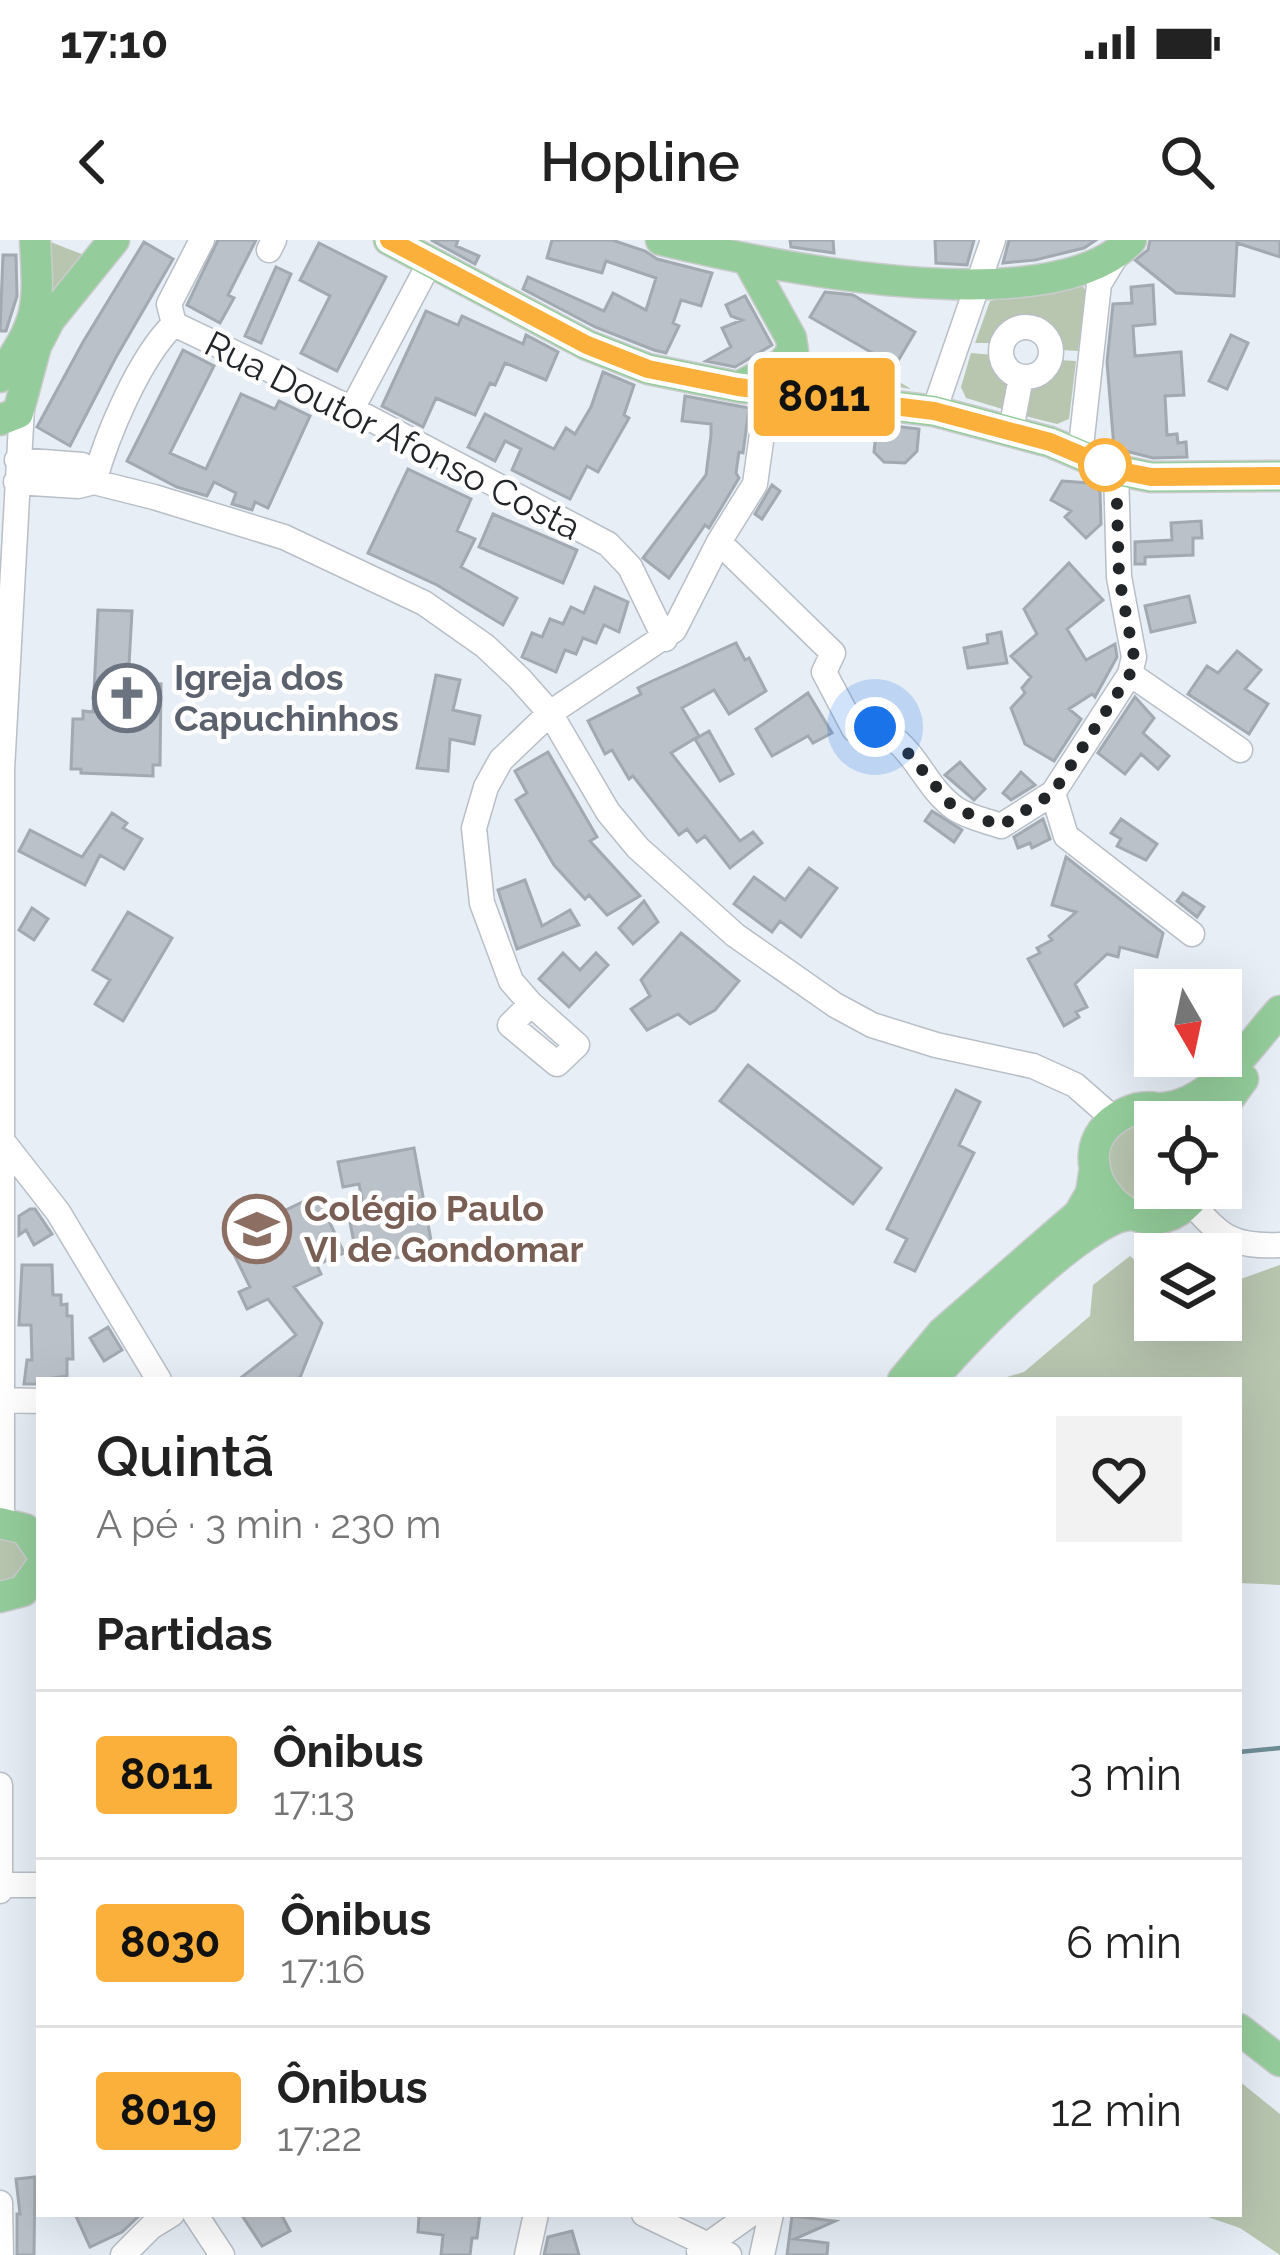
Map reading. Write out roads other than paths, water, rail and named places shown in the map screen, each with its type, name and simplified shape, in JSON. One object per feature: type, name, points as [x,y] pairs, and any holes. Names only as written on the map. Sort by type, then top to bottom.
[{"type":"main road","points":[[7,400],[38,307],[35,240]]},
{"type":"main road","points":[[79,240],[113,241]]},
{"type":"main road","points":[[389,240],[615,358],[648,369],[753,389],[934,411],[1011,430],[1116,470],[1178,478],[1280,476]]},
{"type":"main road","points":[[661,240],[943,284],[976,285],[1002,285],[1092,267],[1124,248]]},
{"type":"main road","points":[[7,400],[50,320],[113,241]]},
{"type":"main road","points":[[752,251],[793,351],[753,389]]},
{"type":"main road","points":[[1192,1101],[1280,1011]]},
{"type":"main road","points":[[1226,1101],[1280,1039]]},
{"type":"main road","points":[[905,1377],[942,1333],[1079,1214],[1091,1192],[1099,1141],[1115,1120],[1134,1110]]},
{"type":"main road","points":[[1095,1167],[1106,1196],[1130,1215]]},
{"type":"main road","points":[[935,1377],[974,1334],[1088,1233],[1117,1216],[1162,1217],[1174,1209]]},
{"type":"main road","points":[[1,1522],[25,1529],[36,1543]]},
{"type":"main road","points":[[0,1597],[23,1591],[36,1579]]},
{"type":"main road","points":[[1242,2031],[1280,2061]]},
{"type":"main road","points":[[1242,2053],[1280,2083]]},
{"type":"street","points":[[174,324],[169,304],[202,240]]},
{"type":"street","points":[[934,411],[993,240]]},
{"type":"street","points":[[1080,455],[1099,284],[1124,248]]},
{"type":"street","points":[[352,410],[430,262]]},
{"type":"street","name":"Rua Doutor Afonso Costa","points":[[94,482],[103,450],[159,339],[174,324],[352,410],[608,544],[630,567],[665,639]]},
{"type":"street","points":[[1027,327],[1042,333],[1051,352],[1044,370],[1021,377],[1006,369],[1001,350],[1011,332],[1027,327]]},
{"type":"street","points":[[955,345],[1001,350]]},
{"type":"street","points":[[1051,352],[1090,357]]},
{"type":"street","points":[[1011,430],[1021,377]]},
{"type":"street","points":[[531,1004],[511,981],[496,948],[479,886],[473,828],[486,787],[501,760],[550,713],[674,630],[718,542],[755,484],[753,389]]},
{"type":"street","points":[[1,1522],[2,770],[16,471],[23,428],[7,400]]},
{"type":"street","points":[[718,542],[833,653],[824,673],[854,729],[875,727],[897,740],[954,808],[1001,826],[1053,793],[1130,674],[1134,657],[1119,577],[1116,470]]},
{"type":"street","points":[[16,471],[78,486],[94,482],[284,537],[424,603],[485,646],[550,713],[608,812],[638,848],[686,894],[775,964],[872,1025],[1052,1074],[1075,1085],[1115,1120]]},
{"type":"street","points":[[1130,674],[1240,750]]},
{"type":"street","points":[[1053,793],[1066,836],[1192,934]]},
{"type":"street","points":[[4,1143],[49,1202],[157,1377]]},
{"type":"street","points":[[1,1208],[22,1199],[49,1202]]},
{"type":"street","points":[[1206,1209],[1228,1239],[1248,1246],[1280,1245]]},
{"type":"street","points":[[1,1400],[36,1401]]},
{"type":"street","points":[[0,1785],[0,1888],[36,1885]]},
{"type":"street","points":[[0,2203],[1,2255]]},
{"type":"street","points":[[123,2255],[167,2217]]},
{"type":"street","points":[[197,2217],[222,2255]]},
{"type":"street","points":[[527,2255],[535,2217]]},
{"type":"street","points":[[649,2217],[710,2252],[748,2217]]},
{"type":"street","points":[[762,2255],[770,2217]]},
{"type":"waterway","points":[[1242,1752],[1280,1748]]},
{"type":"place","name":"Igreja dos Capuchinhos","points":[[127,698]]},
{"type":"place","name":"Colégio Paulo VI de Gondomar","points":[[257,1229]]}]
